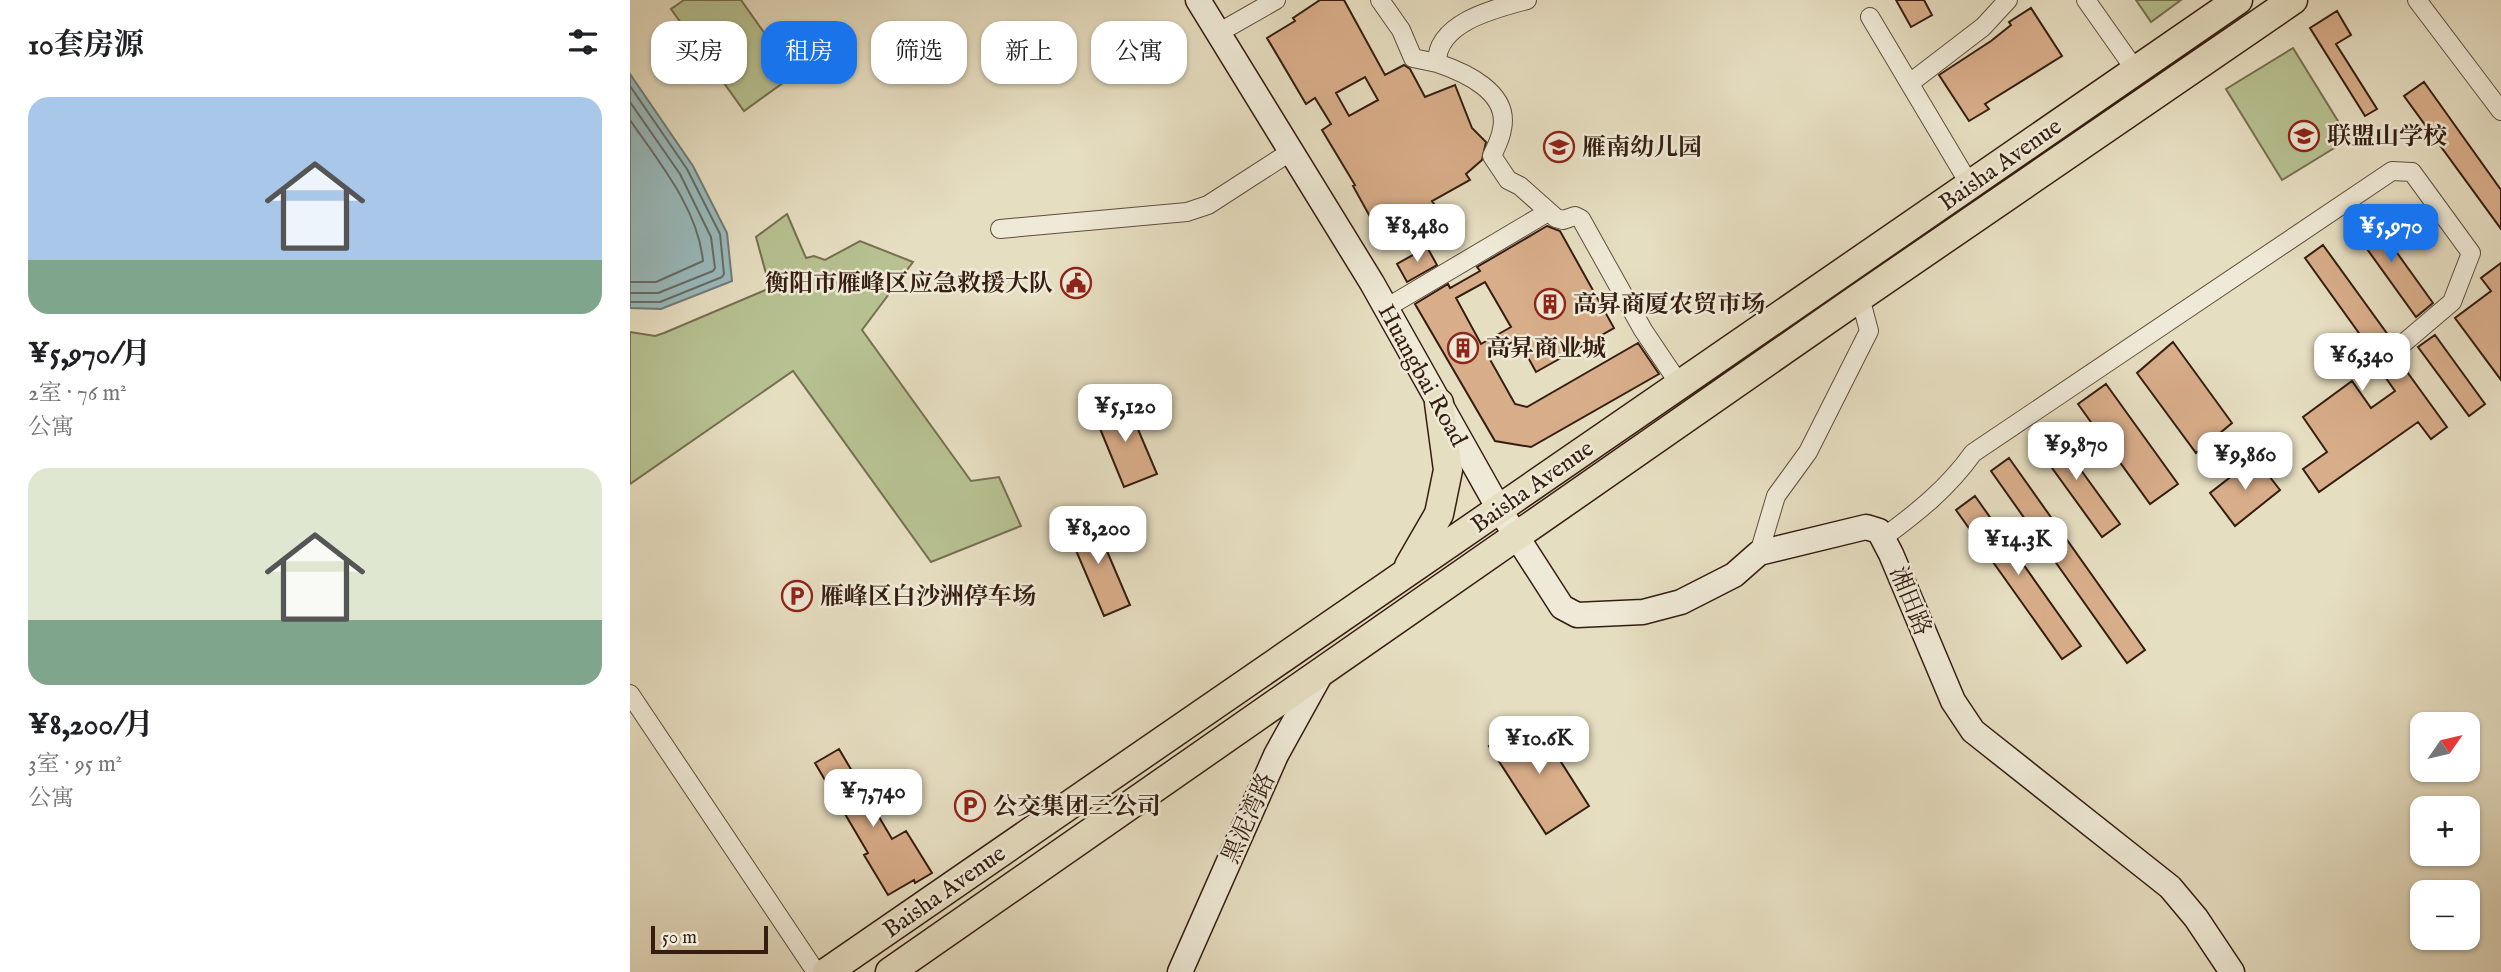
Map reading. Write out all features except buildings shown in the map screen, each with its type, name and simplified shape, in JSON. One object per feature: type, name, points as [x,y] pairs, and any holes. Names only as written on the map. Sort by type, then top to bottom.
[{"type":"main road","name":"Baisha Avenue","points":[[827,972],[2238,0]]},
{"type":"main road","name":"Baisha Avenue","points":[[890,972],[1515,536],[2293,0]]},
{"type":"main road","points":[[1403,575],[1421,549],[1439,514],[1448,470],[1439,403]]},
{"type":"street","name":"Huangbai Road","points":[[1198,0],[1386,308],[1515,536]]},
{"type":"street","points":[[1218,33],[1276,0]]},
{"type":"street","points":[[1380,0],[1401,30],[1413,58],[1466,73],[1488,90],[1499,108],[1503,126],[1492,156],[1496,164],[1508,180],[1520,186],[1560,220],[1575,216],[1582,221],[1643,330],[1679,385]]},
{"type":"street","points":[[1437,63],[1437,55],[1447,35],[1470,19],[1527,0]]},
{"type":"street","points":[[1910,83],[1983,27],[2008,0]]},
{"type":"street","points":[[2086,0],[2136,71]]},
{"type":"street","points":[[2417,0],[2501,111]]},
{"type":"street","points":[[1870,17],[1970,185]]},
{"type":"street","points":[[1000,229],[1186,212],[1208,205],[1290,152]]},
{"type":"street","points":[[1884,537],[1931,501],[1955,478],[1973,453],[2392,171],[2412,172],[2471,253],[2452,302],[2399,347]]},
{"type":"street","points":[[1386,308],[1548,212]]},
{"type":"street","points":[[1759,553],[1776,496],[1808,452],[1869,331],[1860,297]]},
{"type":"street","name":"湘田路","points":[[1515,536],[1562,607],[1577,615],[1643,612],[1682,602],[1734,575],[1759,553],[1866,527],[1879,531],[1884,537],[1953,701],[1973,731],[2170,887],[2196,918],[2232,972]]},
{"type":"street","name":"黑泥湾路","points":[[1180,972],[1276,755],[1324,669]]},
{"type":"street","points":[[630,694],[816,972]]},
{"type":"green space","points":[[684,0],[741,0],[761,28],[761,84],[782,84],[744,111],[725,84],[747,84],[747,21],[680,21],[671,9]]},
{"type":"green space","points":[[2136,0],[2181,0],[2151,22]]},
{"type":"green space","points":[[2293,48],[2349,139],[2282,180],[2226,89]]},
{"type":"green space","points":[[787,214],[806,258],[814,256],[825,260],[860,241],[913,262],[862,330],[971,481],[999,477],[1021,526],[931,562],[793,371],[630,484],[630,332],[655,336],[770,288],[756,237]]},
{"type":"water","points":[[630,74],[693,166],[727,233],[732,281],[661,309],[630,308]]},
{"type":"place","name":"联盟山学校","points":[[2304,136]]},
{"type":"place","name":"雁南幼儿园","points":[[1559,147]]},
{"type":"place","name":"衡阳市雁峰区应急救援大队","points":[[1076,283]]},
{"type":"place","name":"高昇商厦农贸市场","points":[[1550,304]]},
{"type":"place","name":"高昇商业城","points":[[1463,348]]},
{"type":"place","name":"雁峰区白沙洲停车场","points":[[797,596]]},
{"type":"place","name":"公交集团三公司","points":[[970,806]]}]
